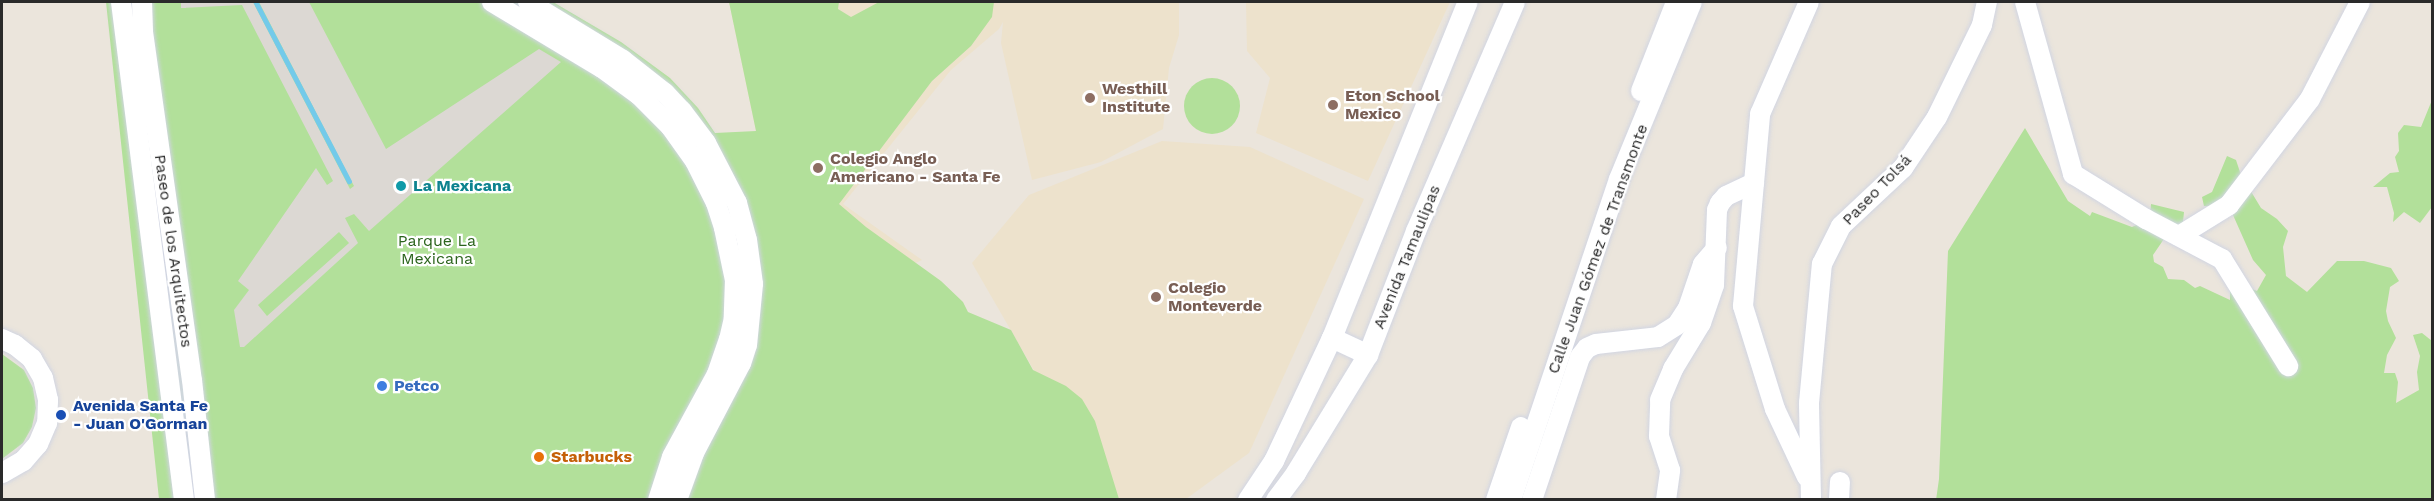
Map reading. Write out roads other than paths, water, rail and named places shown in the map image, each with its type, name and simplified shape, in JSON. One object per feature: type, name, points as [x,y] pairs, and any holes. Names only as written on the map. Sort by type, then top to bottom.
[{"type":"street","name":"Paseo de los Arquitectos","points":[[122,2],[184,500]]},
{"type":"street","name":"Paseo de los Arquitectos","points":[[142,2],[143,32],[173,261],[192,380],[205,500]]},
{"type":"street","points":[[492,2],[602,68],[639,95],[683,144],[706,181],[721,220],[732,264],[734,318],[725,355],[672,457],[657,500]]},
{"type":"street","points":[[528,2],[623,60],[665,93],[706,143],[737,203],[747,240],[753,284],[747,345],[741,363],[694,453],[677,500]]},
{"type":"street","points":[[1248,500],[1274,461],[1332,338],[1468,2]]},
{"type":"street","name":"Avenida Tamaulipas","points":[[1276,500],[1296,473],[1368,355],[1416,231],[1515,2]]},
{"type":"street","name":"Calle Juan Gómez de Transmonte","points":[[1496,500],[1610,169],[1676,2]]},
{"type":"street","name":"Calle Juan Gómez de Transmonte","points":[[1511,500],[1619,179],[1692,2]]},
{"type":"street","points":[[1809,2],[1760,114],[1743,306],[1775,409],[1811,493]]},
{"type":"street","name":"Paseo Tolsá","points":[[1811,493],[1809,403],[1822,264],[1841,226],[1903,168],[1937,117],[1982,25],[1987,2]]},
{"type":"street","points":[[2025,2],[2073,174],[2222,259],[2288,366]]},
{"type":"street","points":[[2179,236],[2229,205],[2310,99],[2360,2]]},
{"type":"street","points":[[1666,500],[1670,470],[1659,436],[1660,400],[1673,369],[1701,324],[1714,285],[1717,210],[1720,203],[1726,196],[1754,183]]},
{"type":"street","points":[[1532,500],[1580,357],[1587,348],[1596,344],[1658,337],[1677,325],[1688,308],[1703,264],[1717,248]]},
{"type":"street","points":[[153,263],[173,261]]},
{"type":"street","points":[[1332,338],[1368,355]]},
{"type":"street","points":[[2,339],[15,345],[32,359],[43,378],[48,400],[47,423],[38,444],[23,461],[2,473]]},
{"type":"waterway","points":[[256,2],[349,181]]},
{"type":"place","name":"Westhill Institute","points":[[1090,98]]},
{"type":"place","name":"Eton School Mexico","points":[[1333,105]]},
{"type":"place","name":"Colegio Anglo Americano - Santa Fe","points":[[818,168]]},
{"type":"place","name":"La Mexicana","points":[[401,186]]},
{"type":"place","name":"Colegio Monteverde","points":[[1156,297]]},
{"type":"place","name":"Petco","points":[[382,386]]},
{"type":"place","name":"Avenida Santa Fe - Juan O'Gorman","points":[[61,415]]},
{"type":"place","name":"Starbucks","points":[[539,457]]},
{"type":"park label","name":"Parque La Mexicana","points":[[437,250]]}]
